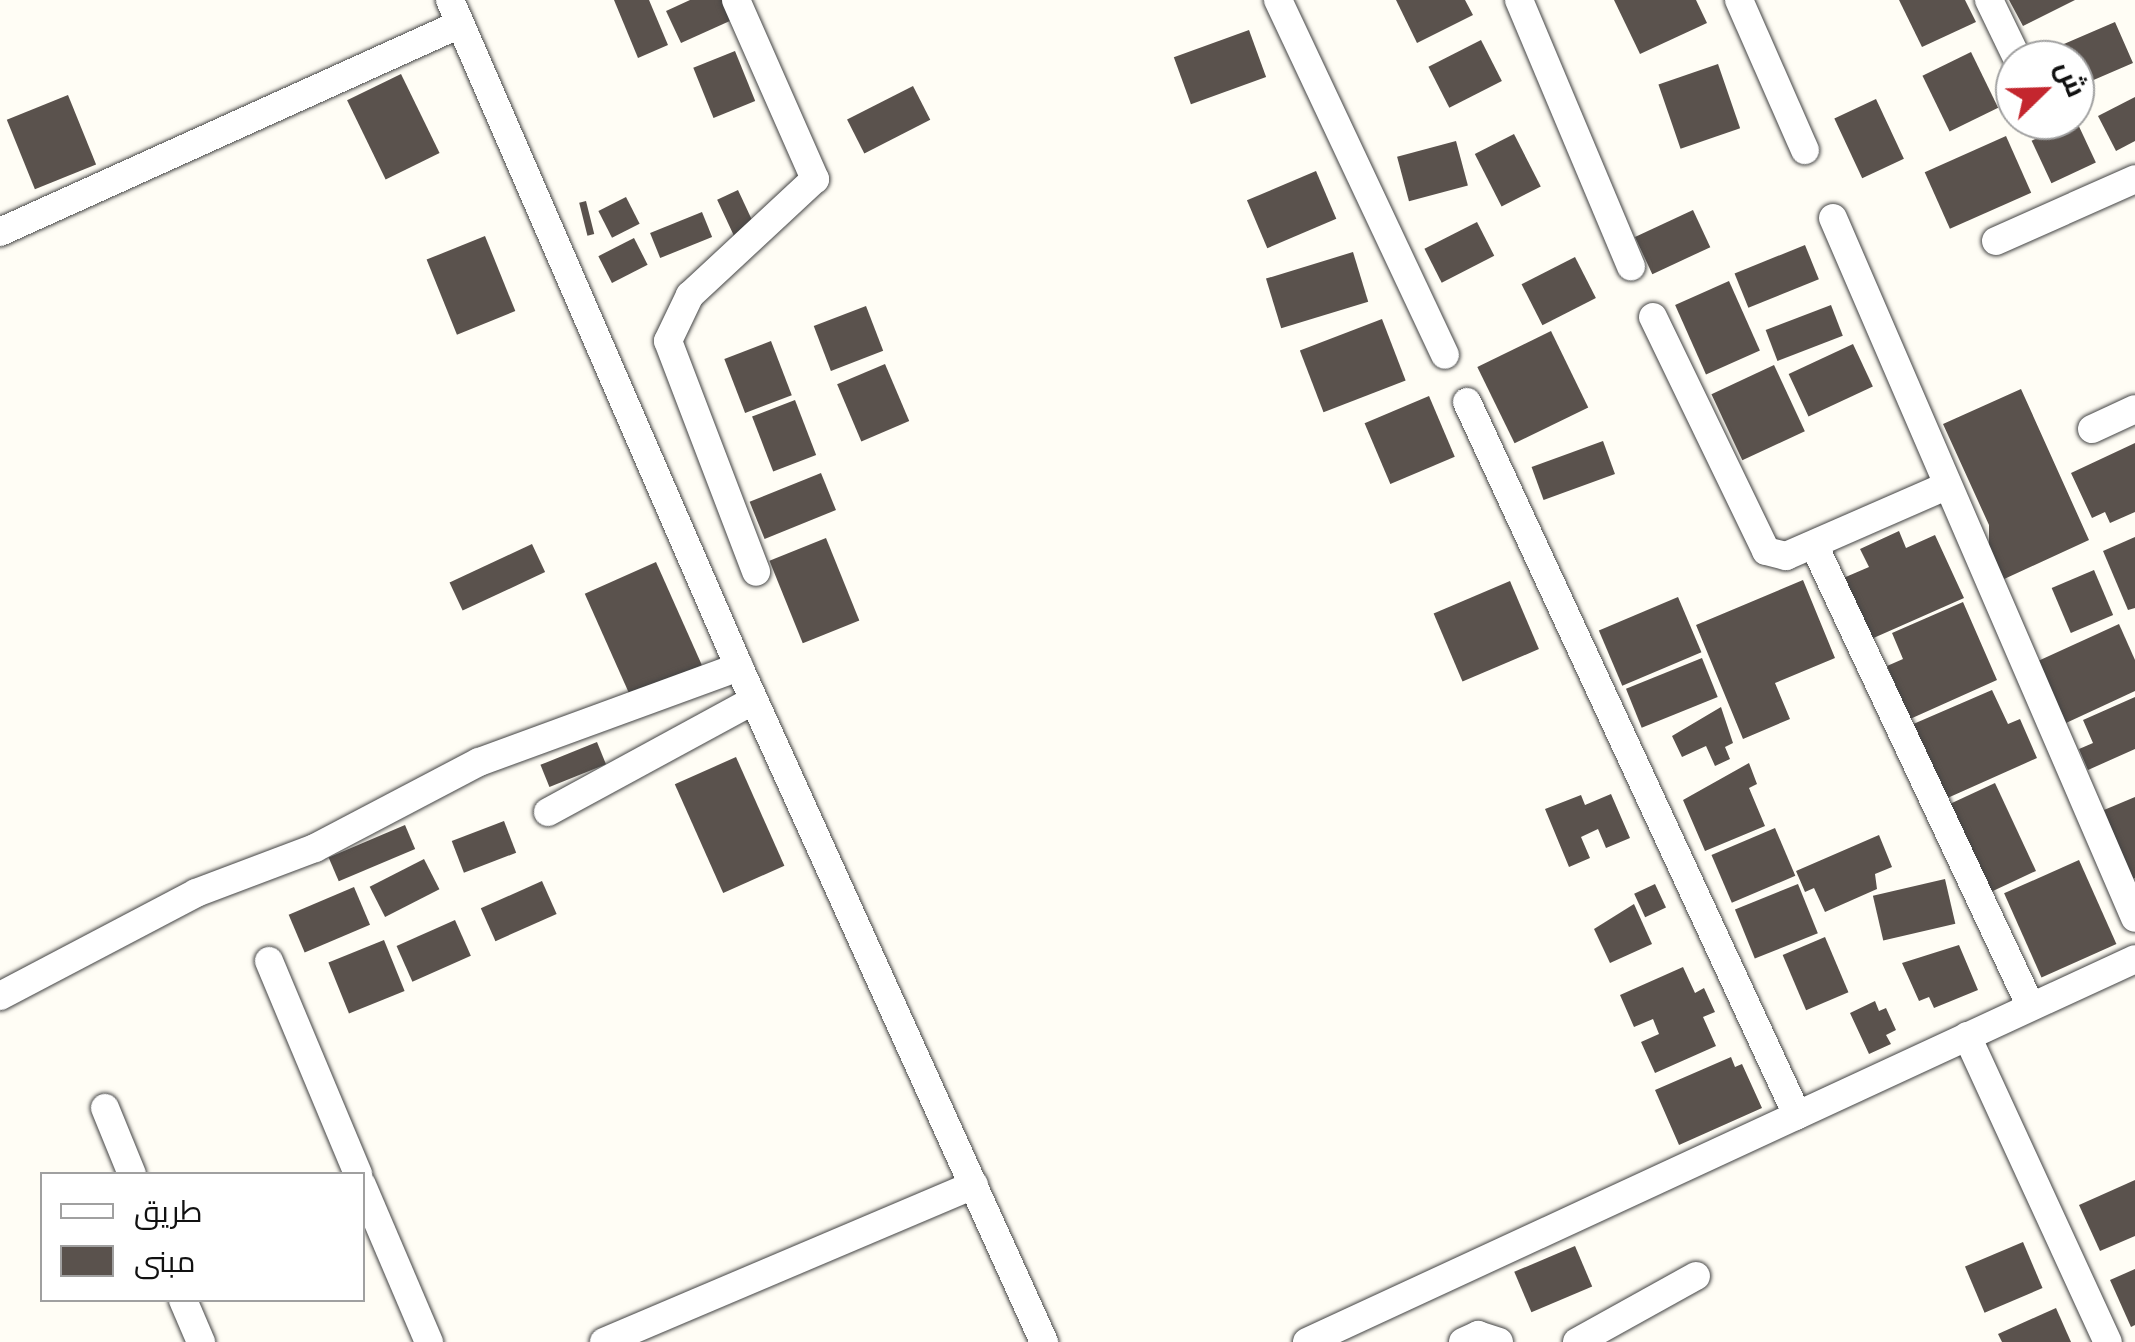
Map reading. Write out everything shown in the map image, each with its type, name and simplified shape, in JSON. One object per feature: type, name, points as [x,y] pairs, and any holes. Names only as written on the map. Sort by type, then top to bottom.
[{"type":"street","points":[[736,0],[815,180],[690,295],[668,341],[756,572]]},
{"type":"street","points":[[1278,0],[1444,355]]},
{"type":"street","points":[[1519,0],[1630,266]]},
{"type":"street","points":[[1739,0],[1805,150]]},
{"type":"street","points":[[1990,0],[2009,40]]},
{"type":"street","points":[[0,232],[455,12],[738,667],[1044,1342]]},
{"type":"street","points":[[1996,241],[2135,179]]},
{"type":"street","points":[[1833,218],[1944,487],[2135,918]]},
{"type":"street","points":[[1653,317],[1766,551],[1786,556],[1814,546],[1944,487]]},
{"type":"street","points":[[1468,402],[1797,1114]]},
{"type":"street","points":[[2092,428],[2135,409]]},
{"type":"street","points":[[1814,546],[2031,1007]]},
{"type":"street","points":[[0,996],[196,893],[315,848],[480,762],[738,667]]},
{"type":"street","points":[[548,812],[754,700]]},
{"type":"street","points":[[1306,1342],[2135,959]]},
{"type":"street","points":[[268,961],[357,1172]]},
{"type":"street","points":[[1968,1036],[2108,1342]]},
{"type":"street","points":[[105,1108],[131,1172]]},
{"type":"street","points":[[604,1342],[974,1184]]},
{"type":"street","points":[[365,1192],[428,1342]]},
{"type":"street","points":[[1577,1342],[1696,1276]]},
{"type":"street","points":[[184,1302],[201,1342]]},
{"type":"street","points":[[1462,1342],[1478,1335],[1499,1342]]},
{"type":"building","points":[[614,0],[649,0],[668,45],[638,58]]},
{"type":"building","points":[[690,0],[723,0],[732,20],[681,43],[666,11]]},
{"type":"building","points":[[1396,0],[1465,0],[1473,15],[1417,43]]},
{"type":"building","points":[[1614,0],[1696,0],[1707,23],[1640,54]]},
{"type":"building","points":[[1899,0],[1965,0],[1976,22],[1922,47]]},
{"type":"building","points":[[2009,0],[2075,0],[2023,26]]},
{"type":"building","points":[[2115,22],[2133,63],[2095,79],[2095,40],[2073,40]]},
{"type":"building","points":[[1249,30],[1266,77],[1191,104],[1174,57]]},
{"type":"building","points":[[1481,40],[1502,81],[1449,108],[1428,67]]},
{"type":"building","points":[[735,51],[755,101],[714,118],[693,68]]},
{"type":"building","points":[[1971,52],[1995,101],[1995,109],[1950,131],[1922,76]]},
{"type":"building","points":[[1718,64],[1740,128],[1681,149],[1658,85]]},
{"type":"building","points":[[401,74],[440,153],[386,179],[347,100]]},
{"type":"building","points":[[913,86],[930,120],[864,153],[847,120]]},
{"type":"building","points":[[68,95],[96,165],[35,189],[7,120]]},
{"type":"building","points":[[2135,97],[2135,141],[2116,151],[2098,116]]},
{"type":"building","points":[[1876,99],[1904,159],[1862,178],[1834,118]]},
{"type":"building","points":[[1514,134],[1541,187],[1502,207],[1475,154]]},
{"type":"building","points":[[1997,140],[2008,140],[2031,193],[1950,229],[1925,172]]},
{"type":"building","points":[[2085,140],[2096,163],[2051,183],[2032,141]]},
{"type":"building","points":[[1456,141],[1468,185],[1409,201],[1397,157]]},
{"type":"building","points":[[1316,171],[1336,219],[1267,248],[1247,200]]},
{"type":"building","points":[[738,190],[755,226],[734,236],[717,200]]},
{"type":"building","points":[[626,197],[640,224],[612,238],[598,211]]},
{"type":"building","points":[[586,201],[594,234],[587,236],[579,203]]},
{"type":"building","points":[[1693,210],[1710,247],[1652,274],[1635,237]]},
{"type":"building","points":[[702,212],[712,237],[660,258],[650,233]]},
{"type":"building","points":[[1477,222],[1494,256],[1442,283],[1424,249]]},
{"type":"building","points":[[485,236],[515,311],[457,335],[427,260]]},
{"type":"building","points":[[634,238],[648,265],[612,283],[598,256]]},
{"type":"building","points":[[1805,245],[1819,279],[1748,308],[1735,273]]},
{"type":"building","points":[[1353,252],[1368,302],[1281,328],[1266,279]]},
{"type":"building","points":[[1575,257],[1596,298],[1542,325],[1522,284]]},
{"type":"building","points":[[1729,281],[1760,350],[1706,374],[1675,305]]},
{"type":"building","points":[[1831,305],[1843,336],[1777,361],[1766,330]]},
{"type":"building","points":[[866,306],[883,351],[831,371],[814,326]]},
{"type":"building","points":[[1382,319],[1406,381],[1323,412],[1300,351]]},
{"type":"building","points":[[1551,331],[1588,407],[1515,443],[1477,367]]},
{"type":"building","points":[[771,341],[792,395],[745,413],[724,359]]},
{"type":"building","points":[[1853,344],[1873,387],[1809,417],[1789,374]]},
{"type":"building","points":[[885,364],[909,421],[861,441],[837,384]]},
{"type":"building","points":[[1774,365],[1805,431],[1742,460],[1711,394]]},
{"type":"building","points":[[2021,389],[2089,540],[2002,580],[1989,552],[1989,525],[1943,424]]},
{"type":"building","points":[[1429,396],[1455,457],[1390,484],[1365,423]]},
{"type":"building","points":[[795,400],[816,455],[773,472],[752,416]]},
{"type":"building","points":[[1603,441],[1615,474],[1544,500],[1532,467]]},
{"type":"building","points":[[2135,443],[2135,512],[2110,523],[2105,512],[2092,518],[2071,473]]},
{"type":"building","points":[[821,473],[836,510],[765,539],[750,502]]},
{"type":"building","points":[[1899,531],[1906,548],[1935,535],[1964,598],[1869,640],[1841,579],[1869,567],[1860,549]]},
{"type":"building","points":[[2135,537],[2135,608],[2128,610],[2103,551]]},
{"type":"building","points":[[826,538],[859,621],[803,643],[769,561]]},
{"type":"building","points":[[532,544],[545,572],[463,611],[450,582]]},
{"type":"building","points":[[656,562],[702,665],[631,697],[585,594]]},
{"type":"building","points":[[2094,570],[2113,615],[2071,633],[2052,588]]},
{"type":"building","points":[[1803,580],[1835,658],[1775,683],[1790,719],[1743,739],[1696,625]]},
{"type":"building","points":[[1510,581],[1539,649],[1463,682],[1434,613]]},
{"type":"building","points":[[1678,597],[1701,652],[1622,686],[1599,631]]},
{"type":"building","points":[[1963,602],[1997,680],[1910,719],[1887,666],[1903,659],[1892,633]]},
{"type":"building","points":[[2119,624],[2135,660],[2135,691],[2066,723],[2038,661]]},
{"type":"building","points":[[1702,658],[1718,697],[1642,728],[1626,689]]},
{"type":"building","points":[[1992,690],[2008,724],[2020,719],[2037,758],[1943,800],[1911,725]]},
{"type":"building","points":[[2135,697],[2135,749],[2088,770],[2079,749],[2093,743],[2083,720]]},
{"type":"building","points":[[1721,707],[1733,743],[1725,747],[1730,759],[1715,766],[1706,746],[1682,757],[1672,736]]},
{"type":"building","points":[[597,742],[606,764],[549,787],[540,765]]},
{"type":"building","points":[[736,757],[784,866],[723,893],[675,784]]},
{"type":"building","points":[[1749,763],[1757,784],[1749,788],[1765,826],[1705,851],[1683,800]]},
{"type":"building","points":[[1995,783],[2036,871],[1987,894],[1946,806]]},
{"type":"building","points":[[1611,794],[1630,838],[1606,848],[1598,829],[1581,837],[1590,858],[1569,867],[1545,809],[1581,795],[1585,805]]},
{"type":"building","points":[[2135,797],[2135,878],[2132,879],[2104,810]]},
{"type":"building","points":[[504,821],[516,853],[464,873],[452,841]]},
{"type":"building","points":[[405,825],[415,849],[339,881],[329,857]]},
{"type":"building","points":[[1775,828],[1795,876],[1732,903],[1711,855]]},
{"type":"building","points":[[1879,835],[1892,867],[1875,874],[1877,889],[1825,912],[1814,888],[1805,892],[1796,871]]},
{"type":"building","points":[[424,859],[439,889],[385,917],[370,887]]},
{"type":"building","points":[[2079,860],[2116,944],[2042,977],[2004,893]]},
{"type":"building","points":[[1945,879],[1955,924],[1883,940],[1873,896]]},
{"type":"building","points":[[542,881],[557,914],[495,941],[481,908]]},
{"type":"building","points":[[1655,884],[1666,908],[1645,917],[1634,894]]},
{"type":"building","points":[[1798,884],[1818,933],[1755,959],[1735,909]]},
{"type":"building","points":[[354,887],[370,925],[305,952],[289,915]]},
{"type":"building","points":[[1634,904],[1652,944],[1610,963],[1594,929]]},
{"type":"building","points":[[455,920],[471,956],[412,982],[397,946]]},
{"type":"building","points":[[1825,937],[1848,992],[1806,1010],[1783,955]]},
{"type":"building","points":[[384,940],[405,991],[349,1013],[328,962]]},
{"type":"building","points":[[1959,945],[1978,990],[1934,1008],[1929,997],[1919,1001],[1902,963]]},
{"type":"building","points":[[1683,967],[1695,993],[1704,988],[1715,1012],[1703,1017],[1716,1046],[1655,1073],[1641,1042],[1659,1034],[1653,1019],[1634,1027],[1620,995]]},
{"type":"building","points":[[1875,1001],[1879,1011],[1886,1008],[1896,1030],[1886,1035],[1891,1044],[1869,1054],[1850,1013]]},
{"type":"building","points":[[1731,1057],[1735,1067],[1742,1064],[1762,1108],[1679,1145],[1655,1090]]},
{"type":"building","points":[[2135,1180],[2135,1236],[2100,1251],[2079,1205]]},
{"type":"building","points":[[2023,1242],[2043,1288],[1985,1313],[1965,1267]]},
{"type":"building","points":[[1575,1246],[1592,1287],[1531,1312],[1514,1272]]},
{"type":"building","points":[[2135,1269],[2135,1325],[2131,1327],[2110,1280]]},
{"type":"building","points":[[2056,1308],[2071,1342],[2002,1342],[1998,1334]]}]
